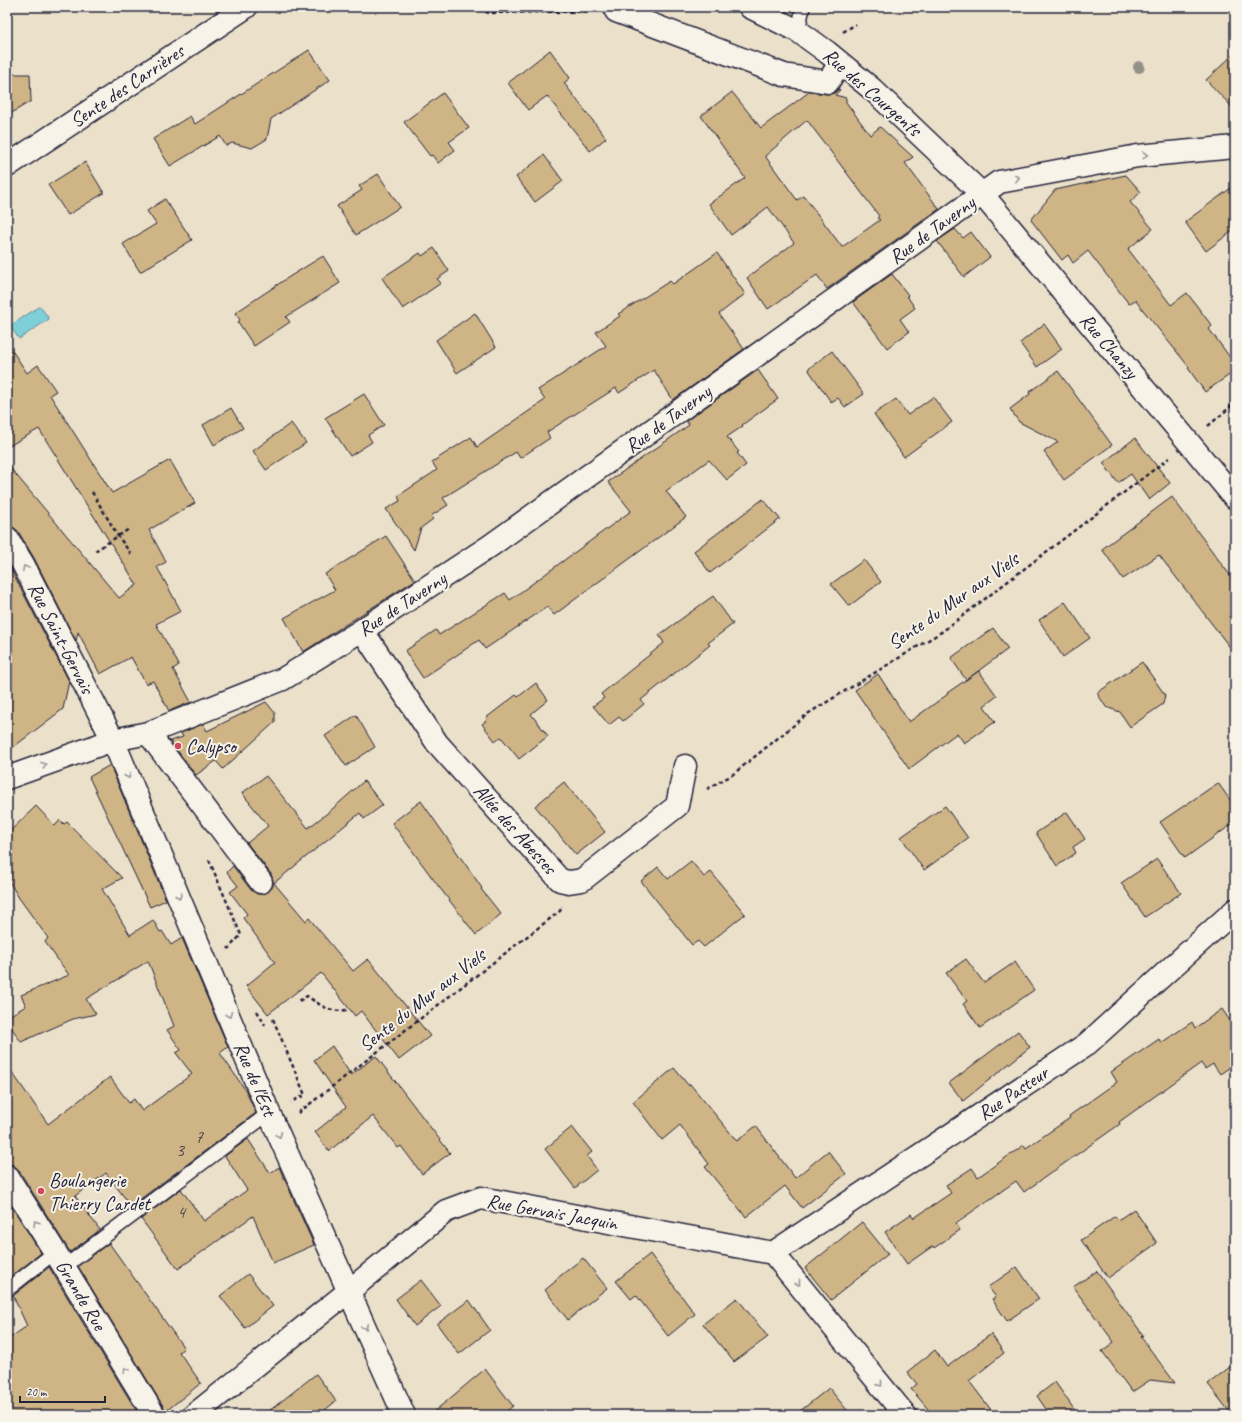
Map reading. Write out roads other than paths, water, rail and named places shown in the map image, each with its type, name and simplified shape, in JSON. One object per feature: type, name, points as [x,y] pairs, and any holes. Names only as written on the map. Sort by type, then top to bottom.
[{"type":"street","name":"Sente des Carrières","points":[[7,166],[246,7]]},
{"type":"street","name":"Rue des Courgents","points":[[750,7],[798,31],[827,52],[872,89],[982,194]]},
{"type":"street","points":[[616,11],[784,75],[828,82],[840,63]]},
{"type":"street","name":"Rue de Taverny","points":[[7,778],[113,740],[148,733],[283,679],[362,630],[490,546],[999,182],[1138,156],[1235,147]]},
{"type":"street","name":"Rue Chanzy","points":[[982,194],[1235,498]]},
{"type":"street","name":"Rue Saint-Gervais","points":[[7,538],[23,564],[113,740]]},
{"type":"street","name":"Allée des Abesses","points":[[362,630],[437,743],[560,880],[569,882],[582,880],[677,806],[685,766]]},
{"type":"street","points":[[148,733],[261,882]]},
{"type":"street","name":"Rue de l'Est","points":[[113,740],[273,1121],[356,1285],[404,1415]]},
{"type":"street","name":"Rue Pasteur","points":[[773,1253],[1087,1044],[1235,910]]},
{"type":"street","name":"Grande Rue","points":[[7,1176],[154,1415]]},
{"type":"street","name":"Rue Gervais Jacquin","points":[[194,1415],[446,1211],[481,1198],[773,1253]]},
{"type":"street","points":[[773,1253],[905,1415]]},
{"type":"lane","points":[[798,31],[803,7]]},
{"type":"lane","points":[[7,1290],[60,1260],[273,1121]]},
{"type":"water","points":[[40,306],[49,319],[19,339],[10,326]]},
{"type":"place","name":"Calypso","points":[[178,746]]},
{"type":"place","name":"Boulangerie Thierry Cardet","points":[[41,1191]]}]
